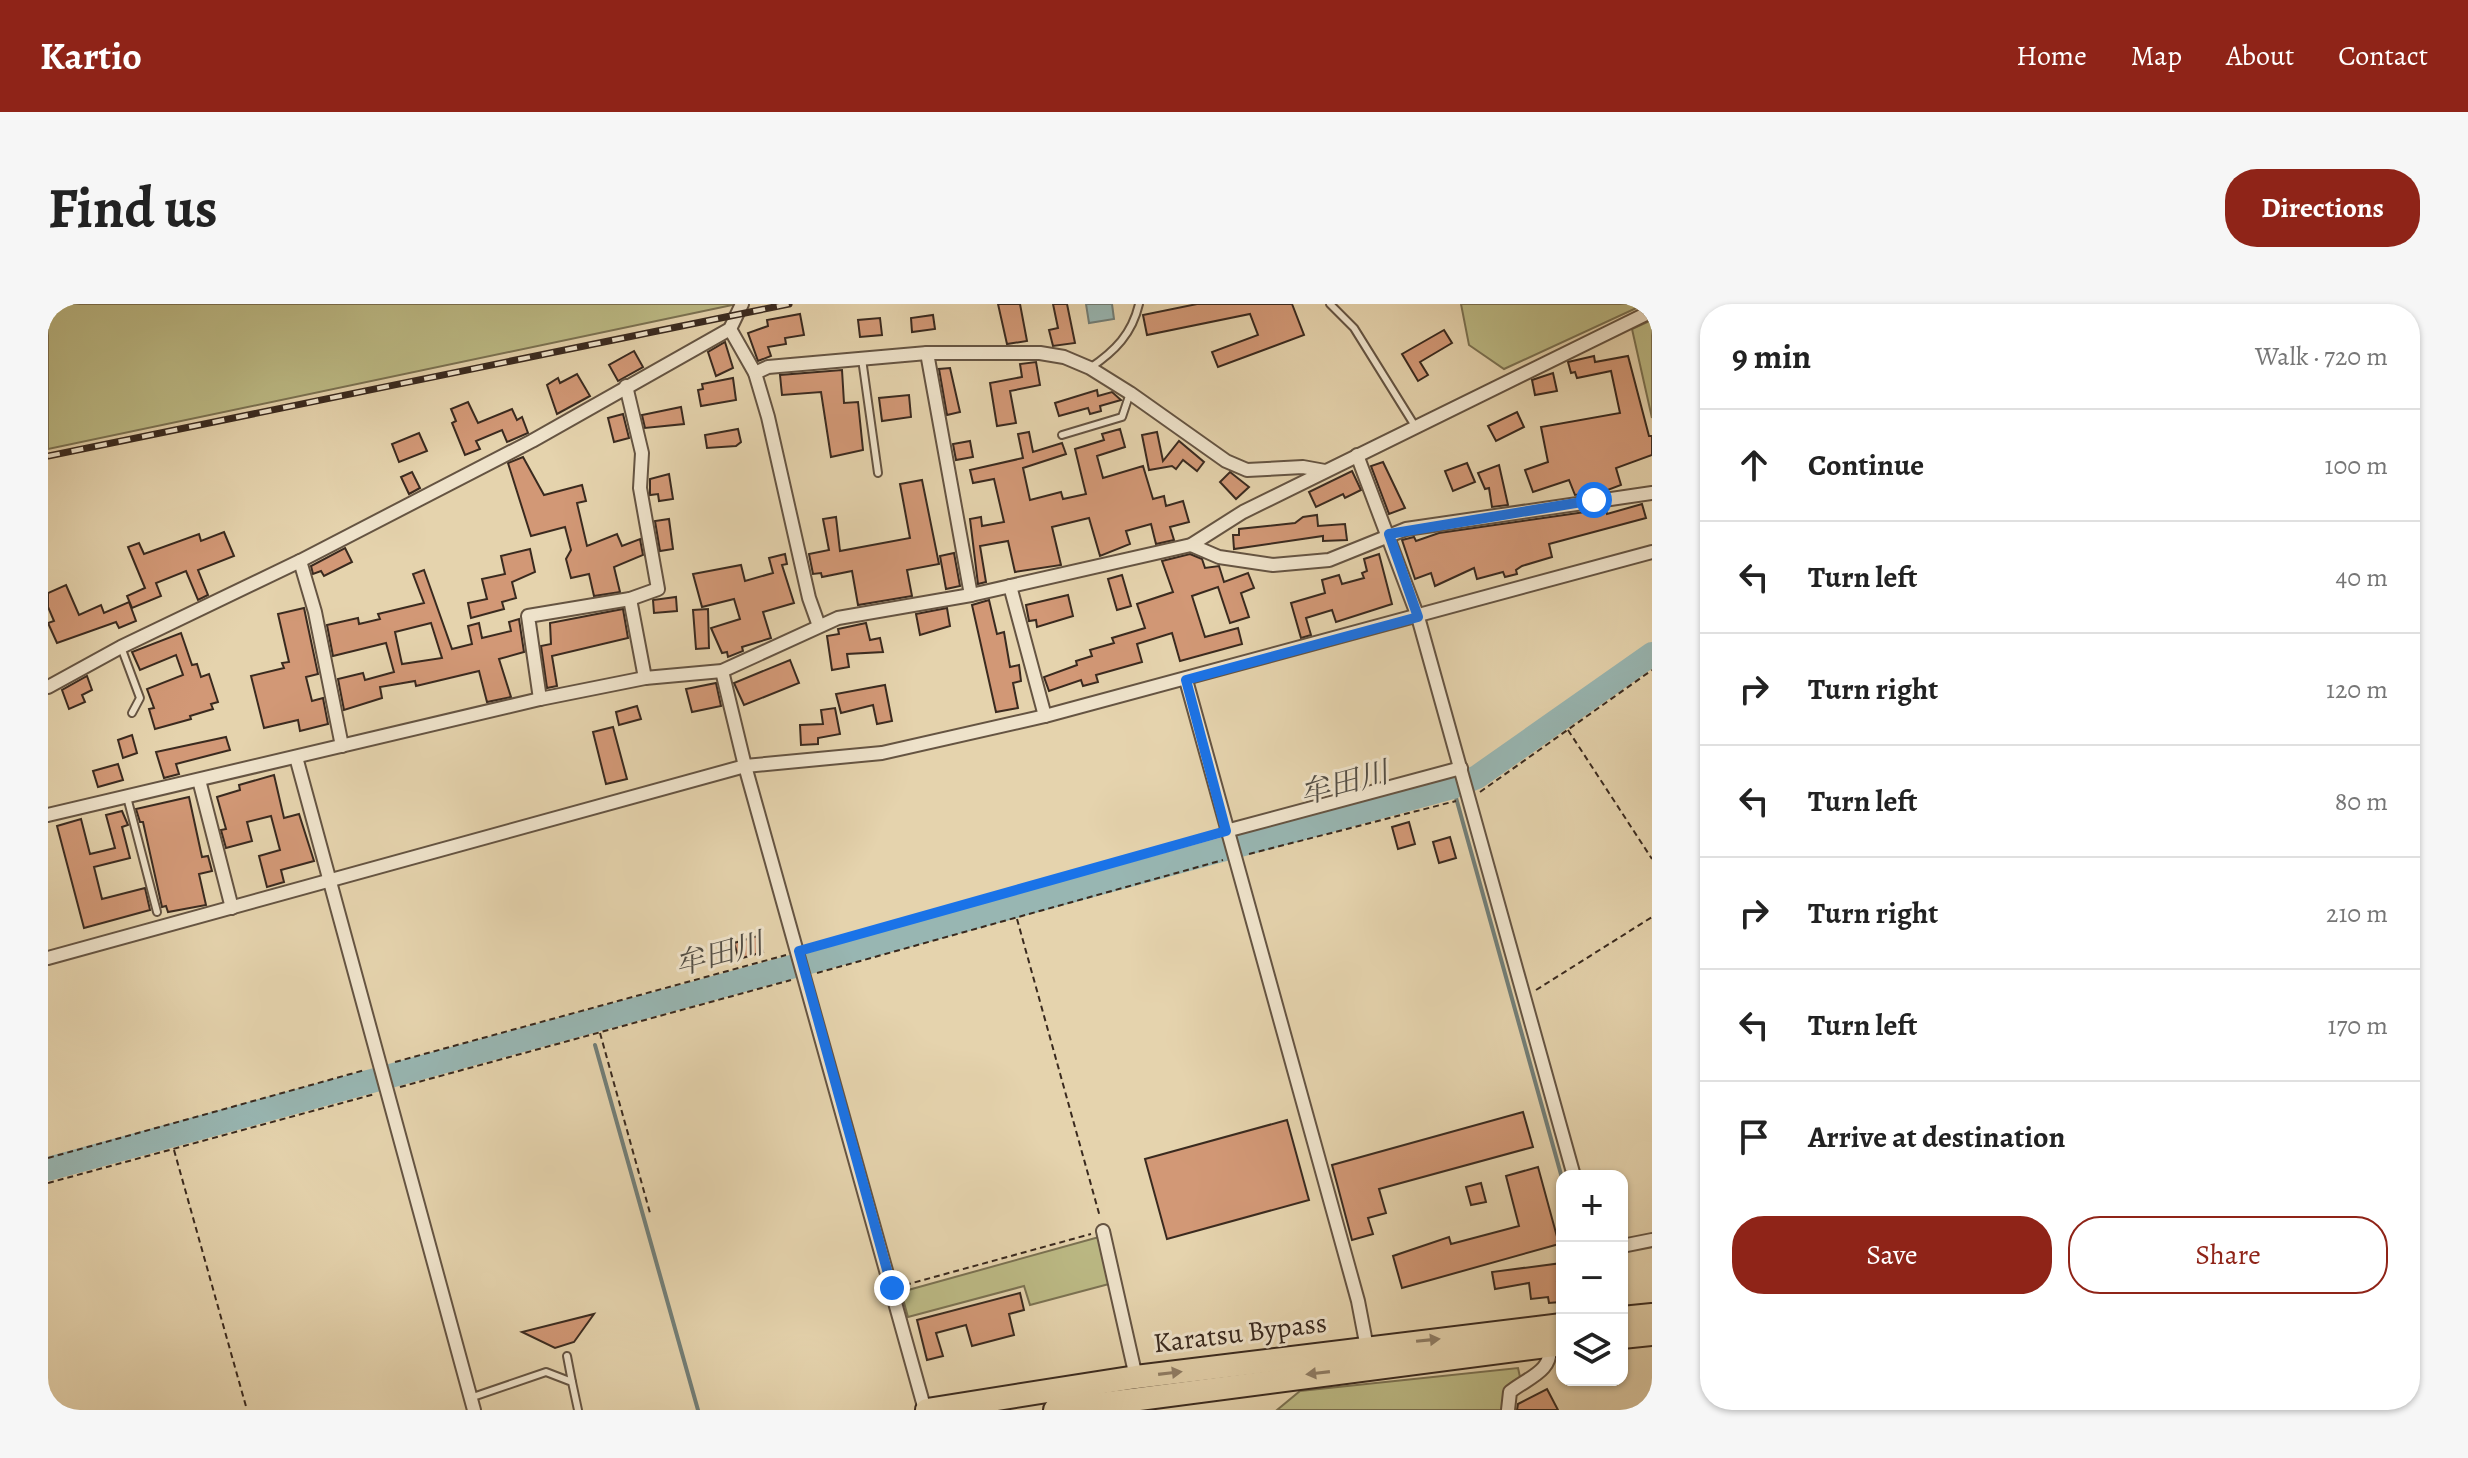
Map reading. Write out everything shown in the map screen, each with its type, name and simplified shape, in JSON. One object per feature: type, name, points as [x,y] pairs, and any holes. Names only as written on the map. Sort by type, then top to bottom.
[{"type":"highway","points":[[1628,1317],[1652,1315]]},
{"type":"highway","name":"Karatsu Bypass","points":[[1055,1410],[1556,1326]]},
{"type":"highway","points":[[1628,1336],[1652,1334]]},
{"type":"highway","name":"Karatsu Bypass","points":[[926,1410],[1136,1377],[1556,1345]]},
{"type":"street","points":[[48,687],[121,647],[300,561],[532,441],[730,329],[742,304]]},
{"type":"street","points":[[48,815],[540,699],[645,678],[722,671],[838,618],[971,595],[1191,545],[1243,512],[1652,311]]},
{"type":"street","points":[[730,329],[755,373],[809,598],[819,626]]},
{"type":"street","points":[[755,373],[768,367],[927,353],[1040,353],[1064,357],[1090,368],[1130,393],[1226,461],[1247,470],[1303,467],[1325,471]]},
{"type":"street","points":[[927,353],[971,595]]},
{"type":"street","points":[[540,699],[528,616],[630,599],[658,589],[640,488],[642,453],[626,386]]},
{"type":"street","points":[[1357,455],[1418,617],[1572,1170]]},
{"type":"street","points":[[1191,545],[1219,557],[1273,565],[1329,560],[1389,534],[1652,493]]},
{"type":"street","points":[[48,958],[745,766],[882,753],[1045,716],[1652,552]]},
{"type":"street","points":[[300,561],[315,612],[342,746]]},
{"type":"street","points":[[1010,586],[1045,716]]},
{"type":"street","points":[[630,599],[645,678]]},
{"type":"street","points":[[722,671],[745,766],[926,1410]]},
{"type":"street","points":[[1186,680],[1358,1301],[1369,1357]]},
{"type":"street","points":[[296,757],[472,1404]]},
{"type":"street","points":[[1226,833],[1462,770]]},
{"type":"street","points":[[199,780],[232,908]]},
{"type":"street","points":[[1103,1231],[1136,1377]]},
{"type":"street","points":[[1628,1245],[1652,1240]]},
{"type":"street","points":[[1508,1410],[1510,1392],[1529,1376],[1546,1369],[1556,1345]]},
{"type":"lane","points":[[1090,368],[1113,353],[1135,323],[1139,304]]},
{"type":"lane","points":[[1330,304],[1354,328],[1415,426]]},
{"type":"lane","points":[[862,359],[878,473]]},
{"type":"lane","points":[[1062,435],[1122,417],[1130,393]]},
{"type":"lane","points":[[121,647],[140,698],[132,713]]},
{"type":"lane","points":[[127,797],[157,912]]},
{"type":"lane","points":[[567,1356],[578,1410]]},
{"type":"lane","points":[[472,1404],[546,1372],[572,1382]]},
{"type":"path","points":[[1469,795],[1652,670]]},
{"type":"path","points":[[1568,730],[1652,859]]},
{"type":"path","points":[[48,1183],[1233,856],[1450,803]]},
{"type":"path","points":[[48,1158],[1226,833]]},
{"type":"path","points":[[1525,997],[1652,917]]},
{"type":"path","points":[[892,1288],[1103,1231],[1017,918]]},
{"type":"path","points":[[600,1032],[650,1213]]},
{"type":"path","points":[[174,1149],[247,1410]]},
{"type":"shaded area","points":[[48,304],[737,304],[48,449]]},
{"type":"shaded area","points":[[1461,304],[1645,304],[1504,369],[1469,345]]},
{"type":"shaded area","points":[[1652,320],[1652,418],[1632,329]]},
{"type":"shaded area","points":[[1099,1237],[1109,1284],[1030,1305],[1024,1286],[908,1317],[901,1292]]},
{"type":"shaded area","points":[[1518,1368],[1520,1377],[1504,1392],[1502,1410],[1277,1410],[1300,1391]]},
{"type":"water","points":[[1086,304],[1112,304],[1114,319],[1089,323]]},
{"type":"building","points":[[998,304],[1020,304],[1027,341],[1007,344]]},
{"type":"building","points":[[1053,304],[1067,304],[1075,343],[1053,346],[1049,330],[1058,328]]},
{"type":"building","points":[[1197,304],[1292,304],[1304,335],[1218,367],[1212,352],[1258,335],[1250,314],[1147,335],[1143,315]]},
{"type":"building","points":[[800,314],[804,335],[785,338],[786,344],[768,347],[771,356],[758,361],[748,333],[768,326],[767,320]]},
{"type":"building","points":[[933,315],[935,329],[912,332],[911,318]]},
{"type":"building","points":[[880,318],[882,335],[860,337],[858,320]]},
{"type":"building","points":[[1444,330],[1452,343],[1420,362],[1428,375],[1418,381],[1402,354]]},
{"type":"building","points":[[725,342],[733,368],[716,376],[708,352]]},
{"type":"building","points":[[634,351],[643,367],[618,381],[609,365]]},
{"type":"building","points":[[1594,356],[1595,362],[1628,356],[1649,436],[1652,436],[1652,455],[1616,468],[1621,485],[1605,491],[1575,495],[1569,480],[1533,492],[1525,470],[1548,462],[1541,427],[1620,413],[1611,371],[1577,378],[1575,372],[1571,373],[1568,362]]},
{"type":"building","points":[[1036,362],[1040,385],[1010,391],[1016,423],[997,426],[990,383],[1022,377],[1020,364]]},
{"type":"building","points":[[950,368],[960,412],[947,415],[939,369]]},
{"type":"building","points":[[842,370],[844,403],[858,402],[863,450],[831,457],[821,392],[782,395],[780,375]]},
{"type":"building","points":[[1553,373],[1557,391],[1535,395],[1532,380]]},
{"type":"building","points":[[577,374],[590,396],[557,414],[547,385],[558,378],[560,383]]},
{"type":"building","points":[[733,378],[736,400],[701,406],[698,390],[703,389],[702,384]]},
{"type":"building","points":[[1097,390],[1098,396],[1112,392],[1121,400],[1100,406],[1101,411],[1090,414],[1088,408],[1059,416],[1055,403]]},
{"type":"building","points":[[909,395],[911,417],[882,421],[879,398]]},
{"type":"building","points":[[468,402],[478,423],[512,409],[517,420],[522,417],[528,433],[507,442],[502,430],[476,441],[480,449],[465,455],[452,423],[456,421],[451,409]]},
{"type":"building","points":[[681,407],[684,424],[645,428],[642,415]]},
{"type":"building","points":[[1517,412],[1524,427],[1496,441],[1488,426]]},
{"type":"building","points":[[623,414],[629,438],[614,442],[608,418]]},
{"type":"building","points":[[738,429],[741,442],[736,446],[707,448],[705,435]]},
{"type":"building","points":[[1120,429],[1125,447],[1097,456],[1103,478],[1143,466],[1153,499],[1164,496],[1166,506],[1183,501],[1189,522],[1170,527],[1174,540],[1156,544],[1151,524],[1126,531],[1130,544],[1100,556],[1089,518],[1052,527],[1061,565],[1015,572],[1008,541],[980,546],[986,582],[978,584],[970,519],[981,517],[982,526],[1004,522],[994,479],[973,483],[970,470],[1023,458],[1018,434],[1029,432],[1033,452],[1062,443],[1066,454],[1023,468],[1030,500],[1061,492],[1063,499],[1086,494],[1075,449],[1104,440],[1102,434]]},
{"type":"building","points":[[1157,432],[1163,461],[1179,441],[1204,462],[1197,471],[1183,460],[1176,469],[1172,466],[1149,470],[1142,435]]},
{"type":"building","points":[[419,433],[427,451],[399,462],[392,444]]},
{"type":"building","points":[[970,441],[973,457],[956,460],[953,444]]},
{"type":"building","points":[[523,457],[544,495],[582,485],[586,501],[577,503],[587,546],[617,534],[622,546],[640,539],[643,555],[614,567],[620,592],[594,596],[589,574],[571,578],[566,559],[571,550],[565,527],[531,536],[508,463]]},
{"type":"building","points":[[1383,462],[1405,508],[1389,514],[1371,466]]},
{"type":"building","points":[[1467,463],[1475,482],[1453,491],[1445,471]]},
{"type":"building","points":[[1499,465],[1508,505],[1492,507],[1489,488],[1485,489],[1478,473]]},
{"type":"building","points":[[1352,471],[1361,490],[1345,498],[1343,494],[1316,507],[1309,492]]},
{"type":"building","points":[[412,472],[420,488],[409,494],[401,477]]},
{"type":"building","points":[[1230,472],[1249,487],[1236,499],[1220,482]]},
{"type":"building","points":[[669,474],[673,499],[659,501],[658,494],[650,495],[650,479]]},
{"type":"building","points":[[922,480],[939,564],[907,570],[912,596],[858,605],[852,571],[822,577],[821,573],[813,574],[809,554],[829,550],[823,519],[836,517],[840,551],[910,538],[900,484]]},
{"type":"building","points":[[1642,504],[1646,518],[1549,544],[1552,557],[1522,566],[1516,570],[1517,574],[1505,577],[1503,572],[1477,579],[1474,568],[1435,586],[1431,573],[1415,579],[1402,540],[1414,537],[1416,541],[1439,533],[1606,509],[1607,514]]},
{"type":"building","points":[[1317,515],[1318,526],[1345,524],[1347,540],[1323,541],[1323,536],[1234,549],[1233,535],[1239,535],[1239,529],[1295,523],[1303,517]]},
{"type":"building","points":[[669,519],[673,549],[660,551],[655,521]]},
{"type":"building","points":[[224,532],[234,556],[198,570],[208,595],[198,600],[186,571],[156,583],[161,596],[132,608],[127,596],[145,588],[128,547],[139,543],[144,554],[199,534],[201,541]]},
{"type":"building","points":[[345,548],[352,562],[324,576],[321,571],[313,574],[311,566]]},
{"type":"building","points":[[530,549],[535,572],[512,582],[516,598],[502,602],[504,609],[471,618],[468,603],[487,599],[482,579],[505,574],[501,556]]},
{"type":"building","points":[[954,553],[960,586],[946,589],[940,556]]},
{"type":"building","points":[[785,554],[787,564],[782,565],[794,603],[763,612],[771,638],[742,647],[743,651],[728,657],[727,652],[722,653],[711,628],[740,619],[734,599],[702,607],[693,574],[741,565],[745,581],[773,573],[769,558]]},
{"type":"building","points":[[1190,554],[1202,559],[1205,568],[1219,566],[1224,582],[1248,573],[1254,588],[1241,593],[1249,617],[1230,623],[1218,587],[1192,596],[1205,637],[1238,628],[1242,644],[1180,661],[1172,633],[1137,644],[1142,662],[1096,675],[1098,682],[1083,686],[1081,680],[1049,691],[1044,677],[1077,665],[1076,661],[1092,656],[1090,650],[1114,643],[1112,638],[1145,628],[1137,604],[1173,592],[1162,561]]},
{"type":"building","points":[[1379,554],[1392,604],[1336,622],[1332,610],[1306,618],[1311,635],[1301,638],[1291,603],[1325,593],[1322,580],[1339,575],[1342,584],[1364,578],[1362,573],[1367,571],[1364,559]]},
{"type":"building","points":[[424,570],[452,649],[472,644],[468,626],[479,623],[482,638],[511,631],[509,622],[519,619],[524,652],[499,659],[511,697],[487,702],[479,671],[416,686],[415,681],[380,687],[382,698],[344,710],[338,679],[363,673],[365,680],[394,672],[386,643],[333,656],[327,625],[358,618],[359,624],[380,619],[378,614],[424,603],[413,574]],"holes":[[[431,623],[442,658],[402,664],[395,632]]]},
{"type":"building","points":[[1122,575],[1131,606],[1117,610],[1108,579]]},
{"type":"building","points":[[66,585],[79,615],[101,605],[104,613],[129,602],[136,621],[119,628],[116,622],[57,643],[48,623],[54,621],[48,607],[48,593]]},
{"type":"building","points":[[1068,595],[1073,616],[1037,627],[1036,620],[1029,621],[1026,605]]},
{"type":"building","points":[[676,597],[677,611],[654,613],[653,600]]},
{"type":"building","points":[[989,600],[997,634],[1004,632],[1010,667],[1019,665],[1021,681],[1013,683],[1018,708],[996,712],[972,605]]},
{"type":"building","points":[[304,608],[318,674],[306,677],[312,701],[323,698],[328,724],[300,731],[298,720],[264,728],[251,676],[284,668],[282,663],[289,662],[278,614]]},
{"type":"building","points":[[947,608],[950,626],[920,635],[916,614]]},
{"type":"building","points":[[623,609],[628,638],[552,656],[557,686],[547,688],[541,646],[551,644],[550,623]]},
{"type":"building","points":[[708,609],[709,648],[696,649],[693,610]]},
{"type":"building","points":[[866,623],[870,640],[880,638],[883,652],[847,654],[849,667],[832,670],[827,636],[839,634],[838,629]]},
{"type":"building","points":[[181,633],[192,665],[197,664],[201,677],[209,674],[218,702],[211,704],[213,709],[190,716],[191,719],[155,729],[149,709],[154,708],[147,689],[183,675],[176,655],[140,670],[132,652]]},
{"type":"building","points":[[790,660],[799,683],[744,705],[734,683]]},
{"type":"building","points":[[87,676],[92,690],[82,695],[85,702],[69,709],[62,690]]},
{"type":"building","points":[[716,683],[721,706],[692,712],[686,689]]},
{"type":"building","points":[[885,685],[892,721],[877,724],[873,705],[841,713],[836,694]]},
{"type":"building","points":[[637,706],[641,719],[619,725],[616,712]]},
{"type":"building","points":[[835,708],[840,734],[818,738],[818,744],[801,745],[800,725],[823,724],[821,710]]},
{"type":"building","points":[[613,727],[627,779],[606,784],[593,732]]},
{"type":"building","points":[[132,735],[137,753],[123,758],[118,740]]},
{"type":"building","points":[[226,737],[230,750],[176,764],[179,774],[164,778],[156,752]]},
{"type":"building","points":[[118,764],[123,780],[98,787],[93,771]]},
{"type":"building","points":[[274,775],[284,818],[299,814],[314,861],[281,870],[284,882],[267,887],[259,856],[280,850],[271,816],[247,822],[252,841],[226,848],[221,830],[226,829],[217,797],[240,790],[239,785]]},
{"type":"building","points":[[189,797],[202,857],[208,856],[212,871],[199,874],[206,905],[168,912],[166,906],[162,907],[143,822],[140,822],[136,809]]},
{"type":"building","points":[[122,811],[128,825],[122,827],[130,858],[94,867],[102,899],[145,888],[150,910],[84,928],[57,826],[81,819],[90,854],[115,848],[106,815]]},
{"type":"building","points":[[1409,822],[1415,844],[1398,849],[1392,827]]},
{"type":"building","points":[[1450,837],[1456,858],[1439,863],[1433,842]]},
{"type":"building","points":[[758,936],[763,952],[739,959],[734,943]]},
{"type":"building","points":[[1523,1112],[1533,1147],[1379,1189],[1386,1213],[1368,1218],[1373,1234],[1352,1240],[1332,1165]]},
{"type":"building","points":[[1287,1120],[1309,1200],[1167,1239],[1145,1159]]},
{"type":"building","points":[[1538,1167],[1556,1233],[1556,1245],[1402,1288],[1393,1256],[1449,1237],[1451,1244],[1519,1226],[1506,1176]]},
{"type":"building","points":[[1481,1183],[1486,1202],[1471,1205],[1466,1187]]},
{"type":"building","points":[[1556,1264],[1556,1302],[1549,1303],[1548,1297],[1531,1299],[1529,1283],[1495,1289],[1492,1272]]},
{"type":"building","points":[[1020,1293],[1024,1310],[1009,1314],[1014,1335],[972,1346],[966,1325],[936,1333],[943,1356],[927,1360],[917,1320]]},
{"type":"building","points":[[594,1314],[574,1342],[555,1348],[522,1332]]},
{"type":"building","points":[[1547,1389],[1558,1410],[1517,1410],[1518,1404]]},
{"type":"waterway","name":"牟田川","points":[[48,1169],[1453,787],[1477,777],[1652,654]]},
{"type":"waterway","points":[[1453,787],[1560,1170]]},
{"type":"waterway","points":[[595,1045],[698,1410]]},
{"type":"railway","points":[[48,456],[789,304]]},
{"type":"route","points":[[892,1288],[799,951],[1226,831],[1186,680],[1418,617],[1389,534],[1594,500]]}]
